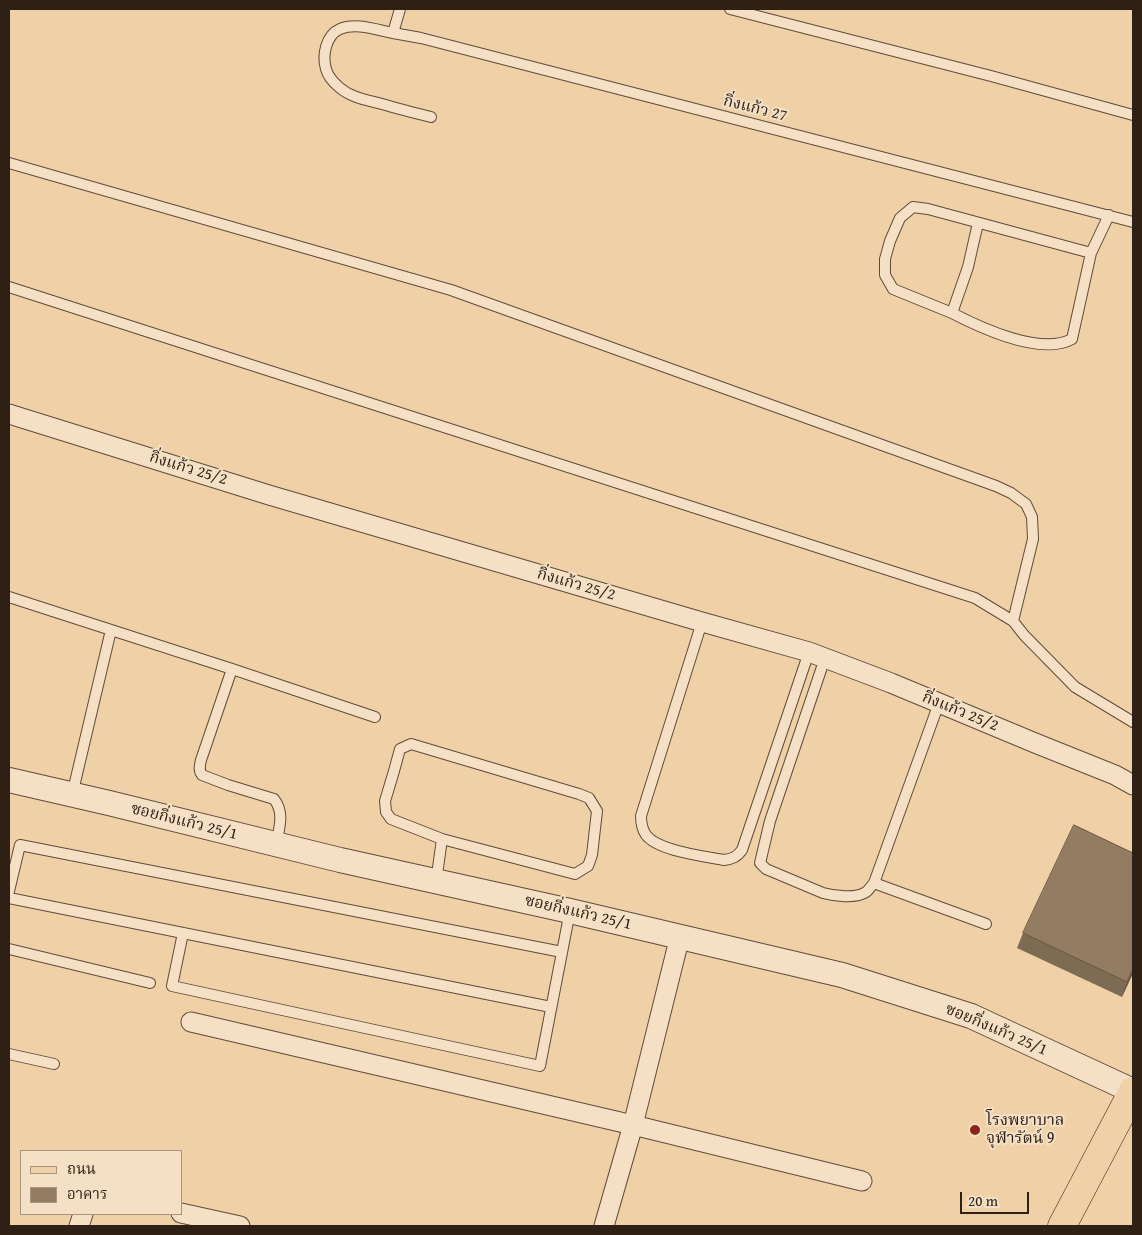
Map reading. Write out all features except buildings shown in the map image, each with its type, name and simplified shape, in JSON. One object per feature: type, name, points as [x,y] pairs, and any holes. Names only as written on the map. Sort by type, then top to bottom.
[{"type":"main road","points":[[1062,1226],[1133,1091]]},
{"type":"street","name":"กิ่งแก้ว 25/2","points":[[9,414],[269,495],[817,655],[1115,774],[1133,785]]},
{"type":"street","name":"ซอยกิ่งแก้ว 25/1","points":[[9,780],[340,860],[680,936],[842,975],[971,1016],[1133,1091]]},
{"type":"street","points":[[604,1226],[633,1125],[680,936]]},
{"type":"street","points":[[191,1022],[633,1125],[862,1181]]},
{"type":"street","points":[[182,1213],[240,1226]]},
{"type":"lane","points":[[393,33],[400,9]]},
{"type":"lane","points":[[730,9],[991,76],[1133,115]]},
{"type":"lane","name":"กิ่งแก้ว 27","points":[[431,118],[352,96],[335,83],[326,70],[324,58],[331,36],[340,29],[358,26],[421,38],[1133,222]]},
{"type":"lane","points":[[9,163],[450,290],[996,486],[1026,504],[1032,517],[1033,539],[1013,621]]},
{"type":"lane","points":[[1091,253],[928,209],[912,207],[900,218],[890,240],[885,259],[885,276],[893,289],[982,328],[1016,340],[1044,344],[1065,343],[1072,339],[1091,253],[1109,215]]},
{"type":"lane","points":[[952,314],[968,267],[978,223]]},
{"type":"lane","points":[[9,287],[975,598],[1013,621],[1024,635],[1075,687],[1133,722]]},
{"type":"lane","points":[[9,597],[375,717]]},
{"type":"lane","points":[[702,622],[642,809],[641,825],[646,835],[661,846],[724,860],[735,858],[742,850],[817,655]]},
{"type":"lane","points":[[72,795],[111,630]]},
{"type":"lane","points":[[817,655],[760,863],[766,870],[823,893],[850,896],[865,893],[874,883],[938,704]]},
{"type":"lane","points":[[232,669],[201,760],[200,772],[228,785],[274,799],[279,805],[281,814],[276,845]]},
{"type":"lane","points":[[411,744],[579,794],[590,798],[597,811],[592,855],[588,866],[575,874],[442,839],[391,819],[386,812],[385,801],[400,750],[411,744]]},
{"type":"lane","points":[[436,882],[442,839]]},
{"type":"lane","points":[[9,891],[20,845],[562,952]]},
{"type":"lane","points":[[874,883],[986,924]]},
{"type":"lane","points":[[9,898],[551,1007]]},
{"type":"lane","points":[[183,933],[172,986],[540,1066],[570,911]]},
{"type":"lane","points":[[9,949],[150,983]]},
{"type":"lane","points":[[9,1054],[54,1064]]},
{"type":"place","name":"โรงพยาบาล จุฬารัตน์ 9","points":[[975,1130]]}]
